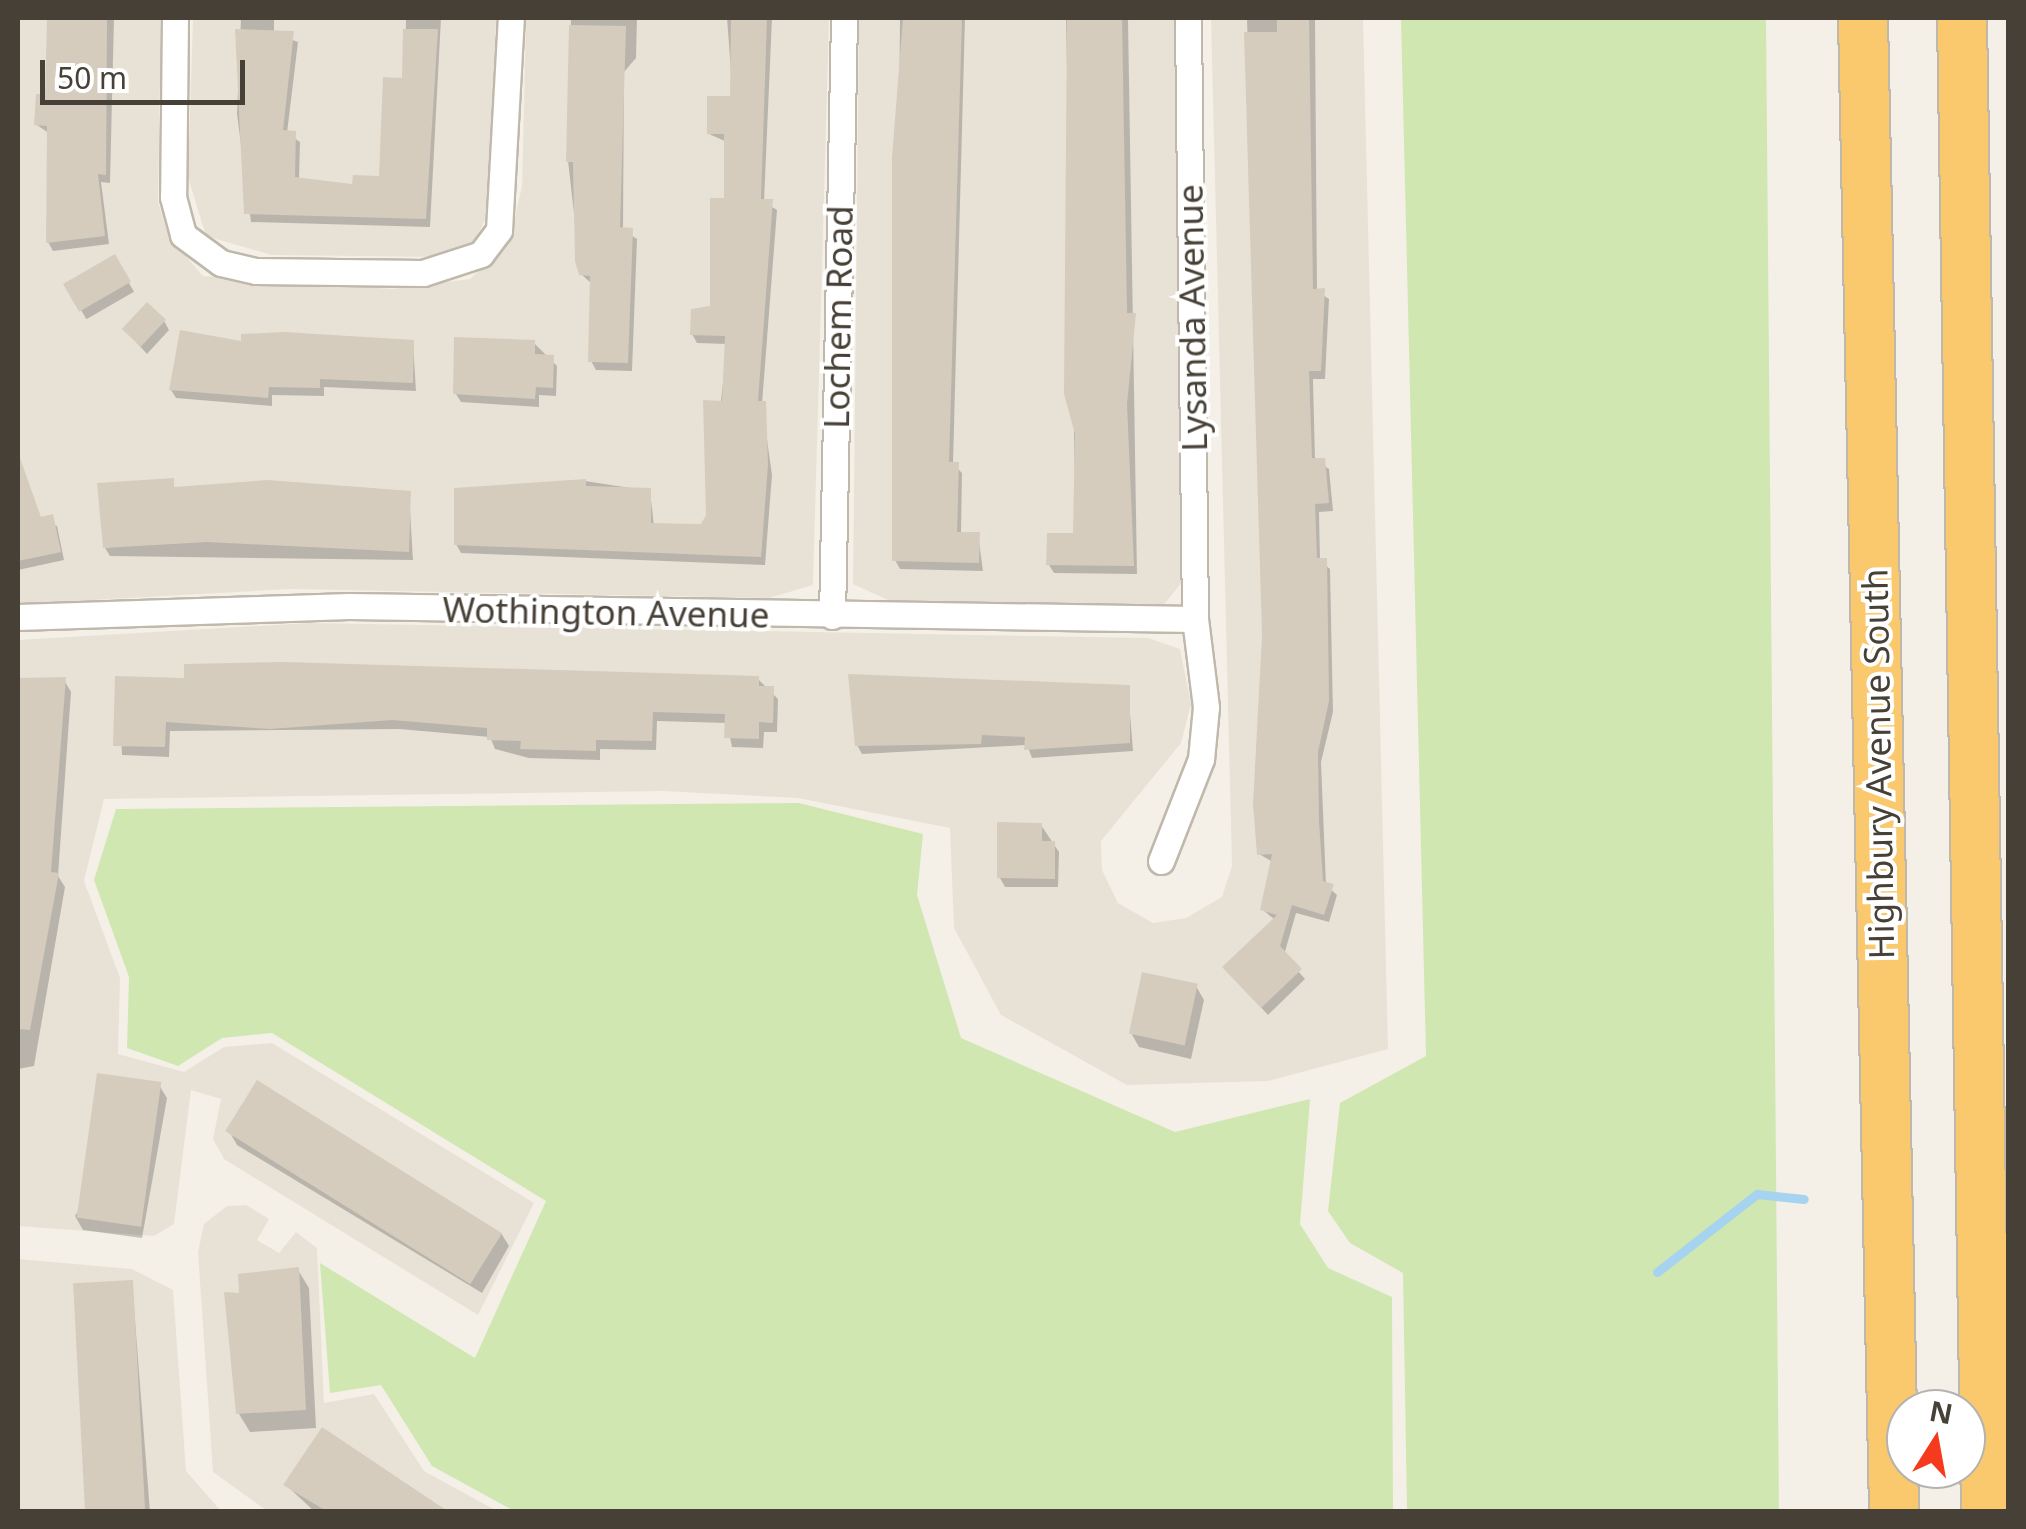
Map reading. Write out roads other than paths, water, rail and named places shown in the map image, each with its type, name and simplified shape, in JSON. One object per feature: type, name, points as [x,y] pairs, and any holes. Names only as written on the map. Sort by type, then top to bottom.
[{"type":"highway","name":"Highbury Avenue South","points":[[1863,18],[1894,1512]]},
{"type":"highway","points":[[1962,18],[1986,1512]]},
{"type":"street","points":[[175,18],[173,197],[191,243],[256,271],[423,274],[481,254],[499,230],[510,18]]},
{"type":"street","name":"Lochem Road","points":[[832,616],[844,18]]},
{"type":"street","name":"Lysanda Avenue","points":[[1161,862],[1201,759],[1188,18]]},
{"type":"street","name":"Wothington Avenue","points":[[18,618],[349,606],[1196,620]]},
{"type":"waterway","points":[[1657,1272],[1757,1194],[1804,1199]]}]
